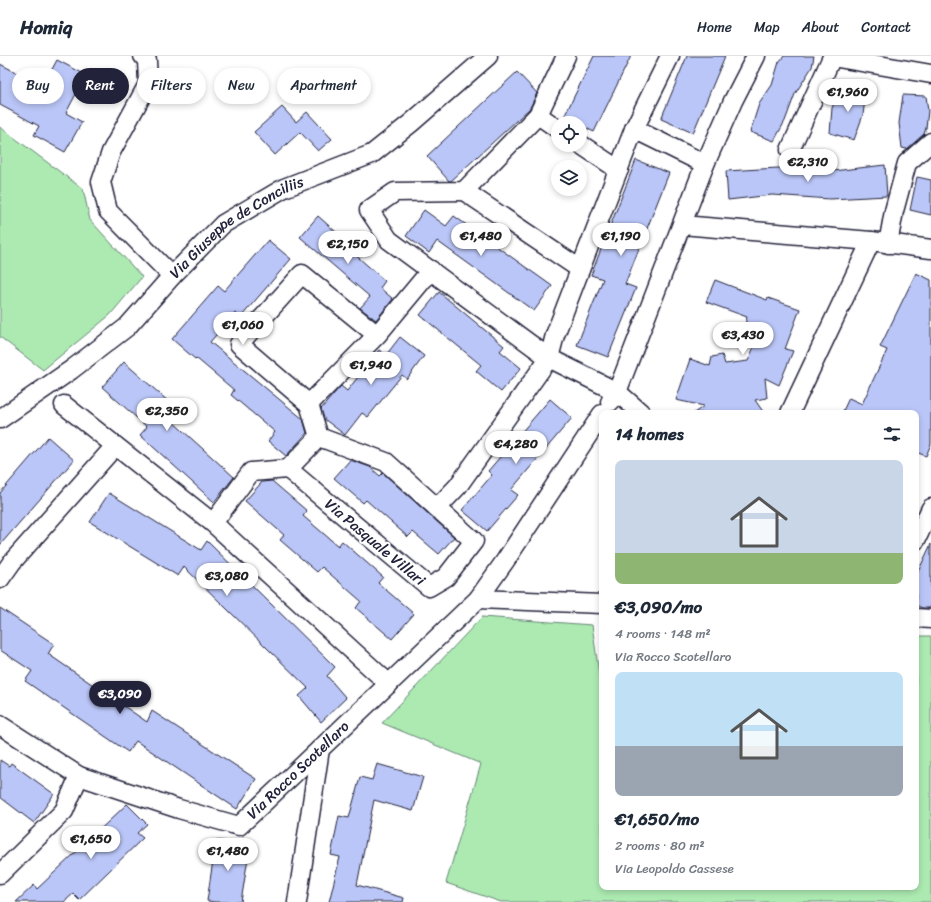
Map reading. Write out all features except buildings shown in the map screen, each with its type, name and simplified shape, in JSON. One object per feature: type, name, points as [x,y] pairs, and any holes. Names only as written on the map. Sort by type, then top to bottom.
[{"type":"street","points":[[143,56],[147,60],[148,84],[111,152],[101,182],[108,211],[172,276]]},
{"type":"street","name":"Via Giuseppe de Conciliis","points":[[0,419],[71,370],[127,327],[172,276],[223,224],[284,188],[372,154],[411,123],[488,56]]},
{"type":"street","points":[[464,191],[538,115],[566,56]]},
{"type":"street","points":[[319,437],[386,462],[437,508],[458,486],[550,358],[555,335],[634,129],[670,56]]},
{"type":"street","name":"Via Rocco Scotellaro","points":[[605,410],[617,392],[705,164],[733,101],[756,56]]},
{"type":"street","points":[[790,150],[833,56],[931,74]]},
{"type":"street","points":[[538,115],[551,124]]},
{"type":"street","points":[[634,129],[705,164]]},
{"type":"street","points":[[792,410],[880,242],[894,211],[907,163],[931,142]]},
{"type":"street","points":[[587,149],[619,170]]},
{"type":"street","points":[[580,269],[464,191],[395,192],[369,210],[389,240],[550,358],[617,392],[637,410]]},
{"type":"street","points":[[682,225],[880,242],[931,249]]},
{"type":"street","points":[[309,404],[377,335],[431,270]]},
{"type":"street","points":[[319,437],[309,404],[239,344],[302,274],[377,335]]},
{"type":"street","points":[[64,405],[213,523],[389,684]]},
{"type":"street","name":"Via Rocco Scotellaro","points":[[0,725],[79,776],[179,809],[240,826],[478,599],[505,562],[599,419]]},
{"type":"street","points":[[213,523],[251,472],[288,469],[319,437]]},
{"type":"street","points":[[0,579],[12,562],[115,446]]},
{"type":"street","name":"Via Pasquale Villari","points":[[288,469],[429,587],[446,577],[474,541],[437,508]]},
{"type":"street","points":[[919,534],[931,508]]},
{"type":"street","points":[[478,599],[599,604]]},
{"type":"street","points":[[919,618],[931,619]]},
{"type":"street","points":[[297,902],[320,749]]},
{"type":"street","points":[[0,874],[64,811],[79,776]]},
{"type":"green space","points":[[0,127],[83,189],[90,220],[142,277],[110,315],[43,370],[0,337]]},
{"type":"green space","points":[[482,617],[592,625],[599,674],[599,890],[919,890],[919,636],[931,636],[931,902],[501,902],[446,883],[481,764],[382,723]]}]
